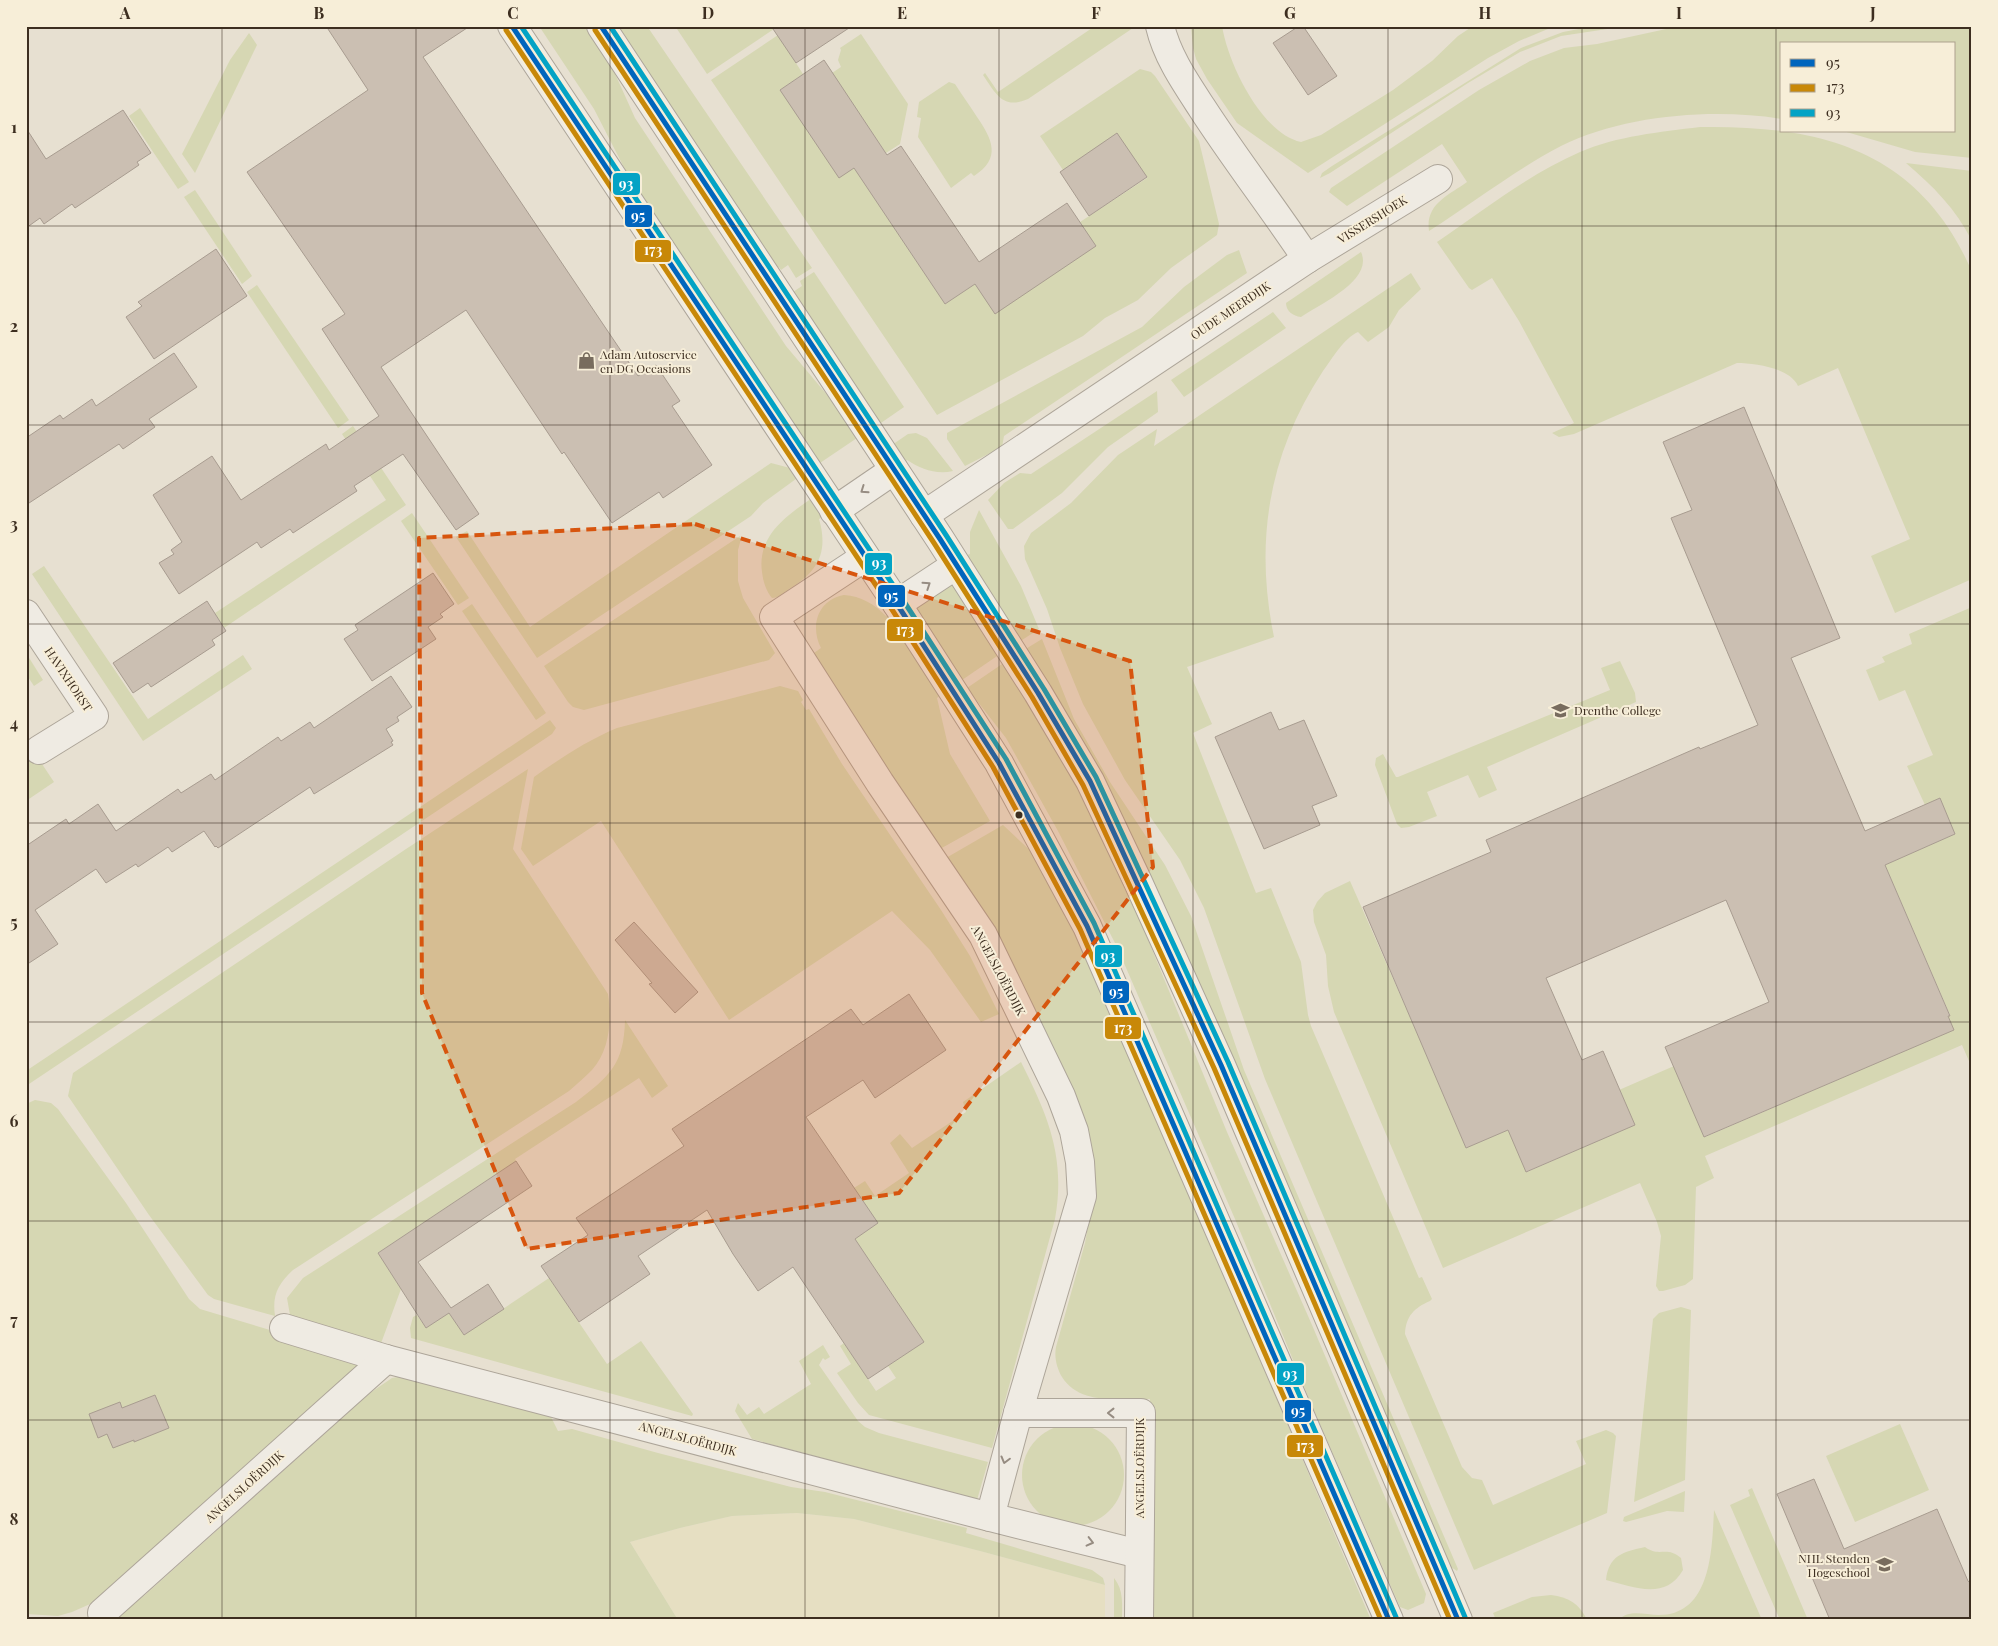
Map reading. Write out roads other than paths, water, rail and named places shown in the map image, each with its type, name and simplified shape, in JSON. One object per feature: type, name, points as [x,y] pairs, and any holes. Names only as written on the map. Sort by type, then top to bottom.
[{"type":"street","points":[[512,26],[897,604],[999,764],[1087,926],[1389,1620]]},
{"type":"street","points":[[601,26],[924,515],[1038,692],[1090,782],[1138,882],[1221,1065],[1458,1620]]},
{"type":"street","points":[[1160,26],[1164,43],[1180,74],[1219,135],[1271,205],[1307,259]]},
{"type":"street","name":"VISSERSHOEK","points":[[1307,259],[1438,179]]},
{"type":"street","name":"OUDE MEERDIJK","points":[[924,515],[1307,259]]},
{"type":"street","points":[[834,511],[894,470]]},
{"type":"street","name":"ANGELSLOËRDIJK","points":[[865,557],[774,617],[870,768],[983,935],[1061,1096],[1074,1131],[1080,1162],[1082,1196],[1018,1413],[990,1517]]},
{"type":"street","points":[[897,604],[956,565]]},
{"type":"street","name":"HAVIXHORST","points":[[26,614],[94,716],[39,750]]},
{"type":"street","name":"ANGELSLOËRDIJK","points":[[284,1328],[386,1359],[990,1517],[1139,1554]]},
{"type":"street","name":"ANGELSLOËRDIJK","points":[[102,1613],[386,1359]]},
{"type":"street","name":"ANGELSLOËRDIJK","points":[[1018,1413],[1141,1413],[1138,1620]]},
{"type":"place","name":"Adam Autoservice en DG Occasions","points":[[586,361]]},
{"type":"place","name":"Drenthe College","points":[[1560,710]]},
{"type":"place","name":"NHL Stenden Hogeschool","points":[[1884,1565]]}]
